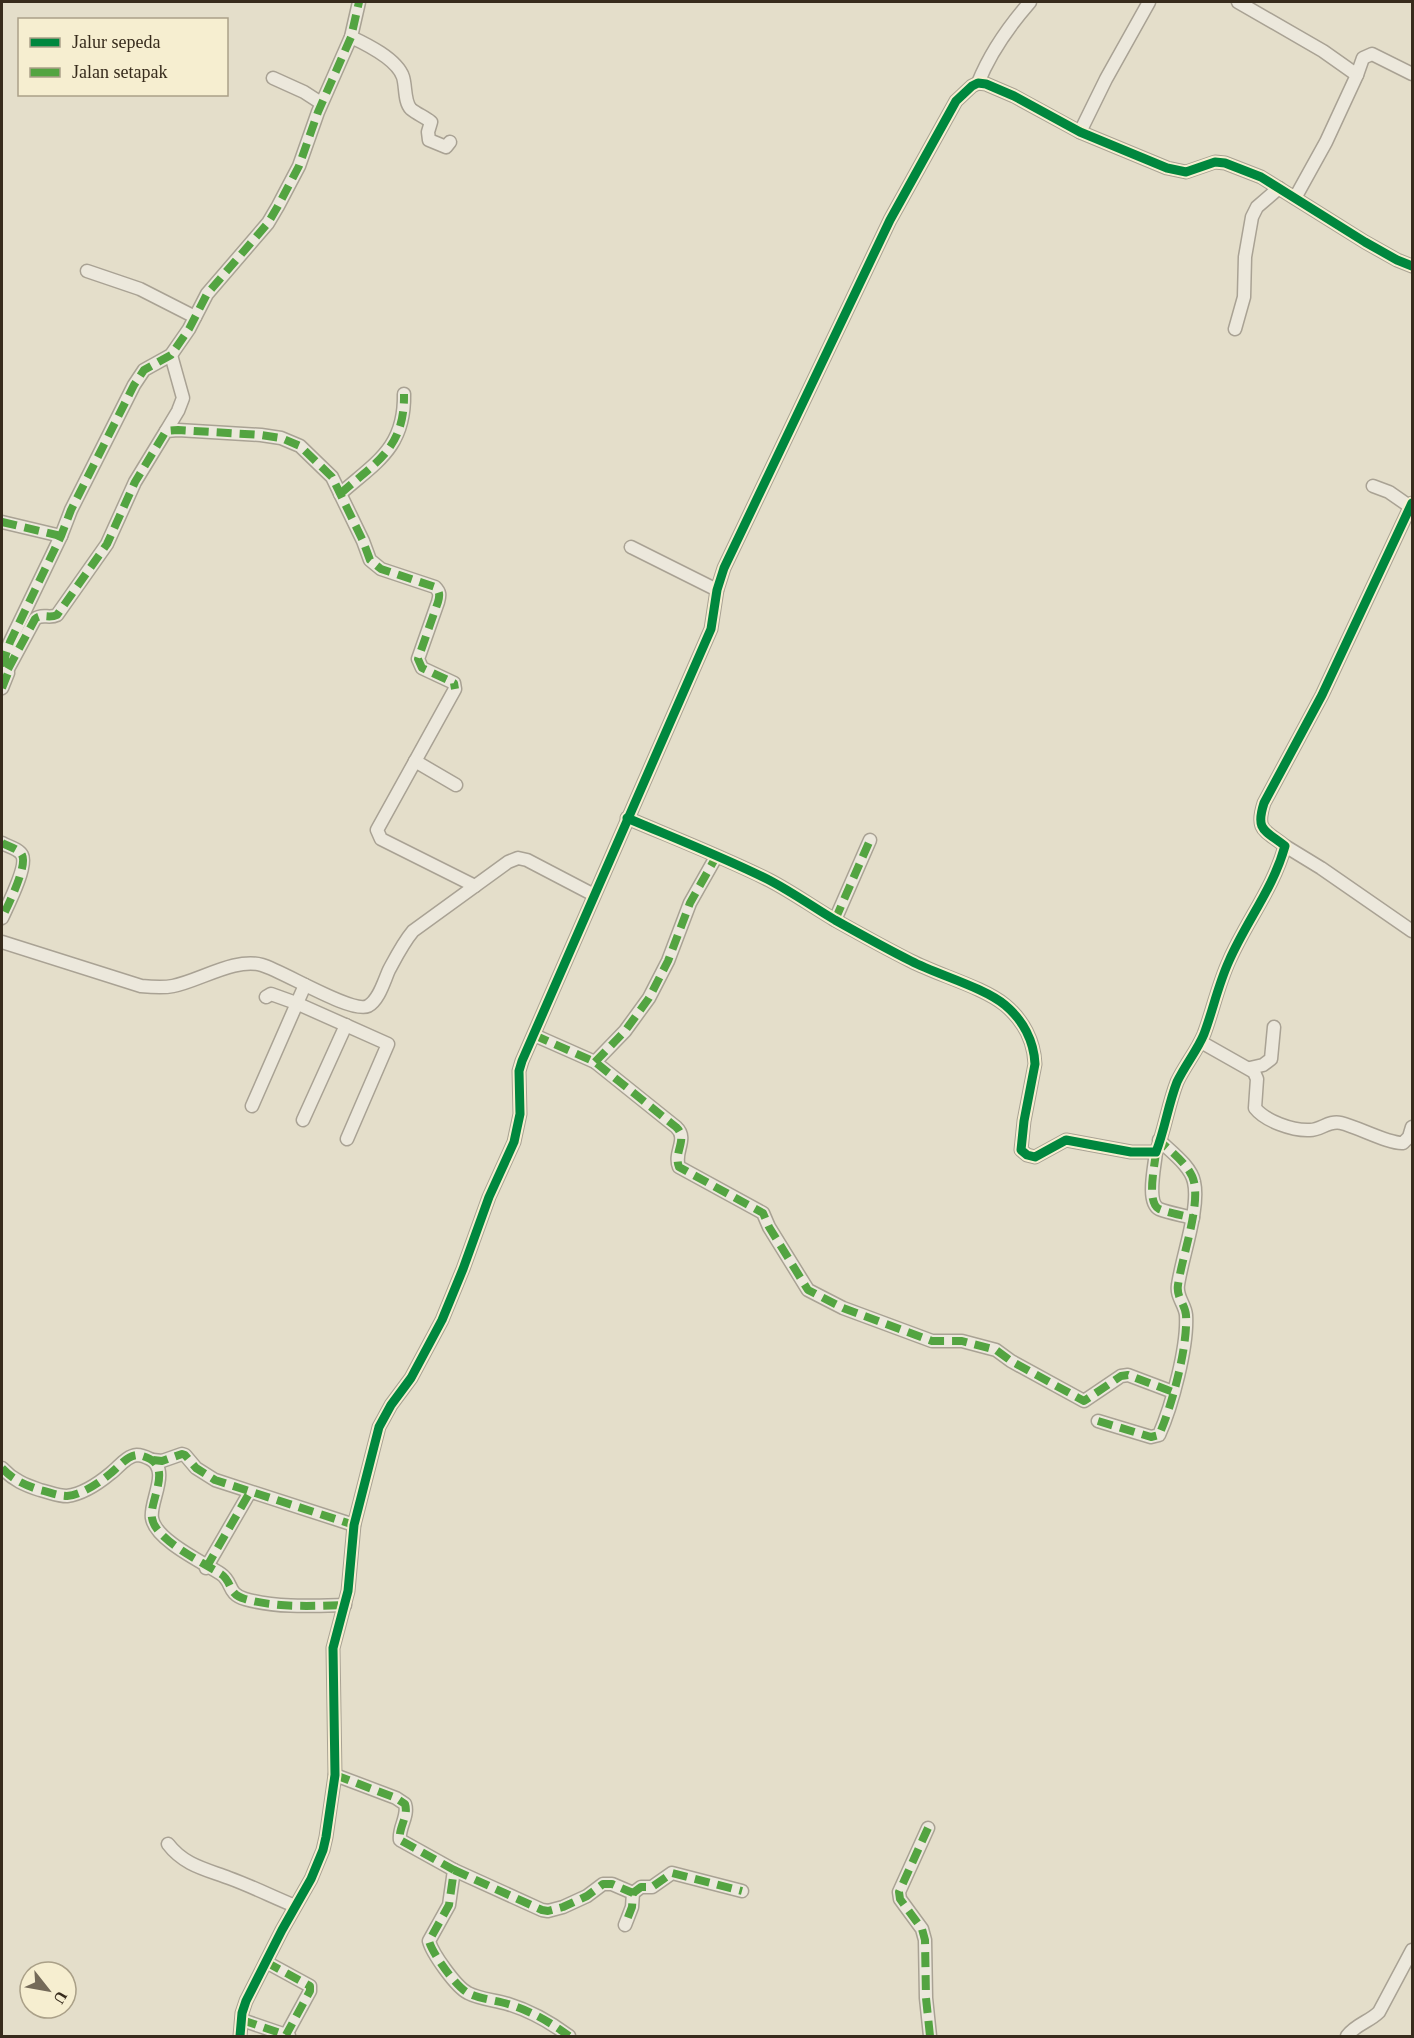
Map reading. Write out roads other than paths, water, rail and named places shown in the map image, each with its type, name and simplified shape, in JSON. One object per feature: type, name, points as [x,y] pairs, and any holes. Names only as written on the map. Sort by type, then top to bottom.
[{"type":"street","points":[[2,688],[7,679],[6,652],[28,602],[62,536],[71,510],[134,385],[144,370],[171,355],[207,294],[273,214],[299,166],[321,103],[351,36],[359,2]]},
{"type":"street","points":[[240,2037],[243,2007],[311,1879],[323,1850],[330,1819],[335,1775],[332,1658],[345,1605],[354,1525],[383,1418],[411,1378],[442,1320],[489,1197],[514,1142],[520,1114],[520,1065],[711,629],[717,590],[724,568],[890,220],[956,101],[978,82],[991,55],[1010,26],[1030,2]]},
{"type":"street","points":[[1080,132],[1106,79],[1149,2]]},
{"type":"street","points":[[1238,2],[1323,51],[1357,75]]},
{"type":"street","points":[[351,36],[370,46],[399,69],[407,104],[431,122],[428,132],[429,140],[446,147],[450,142]]},
{"type":"street","points":[[1295,198],[1326,142],[1363,58],[1372,54],[1413,74]]},
{"type":"street","points":[[273,78],[304,92],[321,103]]},
{"type":"street","points":[[978,82],[1003,90],[1080,132],[1175,171],[1191,171],[1207,164],[1225,163],[1261,177],[1373,246],[1413,266]]},
{"type":"street","points":[[1235,329],[1244,297],[1245,257],[1252,217],[1257,207],[1279,188]]},
{"type":"street","points":[[87,271],[140,289],[195,316]]},
{"type":"street","points":[[8,669],[35,619],[41,615],[53,617],[57,615],[107,544],[135,482],[166,431],[183,398],[171,355]]},
{"type":"street","points":[[340,494],[391,447],[400,430],[404,415],[404,394]]},
{"type":"street","points":[[166,431],[281,438],[300,446],[332,477],[363,541],[369,560],[375,566],[435,587],[440,594],[418,659],[422,668],[454,683],[456,688],[377,830],[381,839],[475,886]]},
{"type":"street","points":[[1373,486],[1389,492],[1412,506],[1322,695],[1264,803],[1259,818],[1261,827],[1285,846],[1413,931]]},
{"type":"street","points":[[2,522],[62,536]]},
{"type":"street","points":[[631,547],[717,590]]},
{"type":"street","points":[[415,761],[456,785]]},
{"type":"street","points":[[627,818],[770,881],[921,967],[991,996],[1004,1004],[1014,1013],[1032,1043],[1035,1053],[1022,1135],[1023,1154],[1035,1157],[1066,1140],[1131,1152],[1158,1146],[1186,1167],[1193,1178],[1193,1218],[1178,1286],[1179,1299],[1185,1308],[1185,1343],[1161,1431],[1156,1437],[1098,1421]]},
{"type":"street","points":[[835,920],[870,840]]},
{"type":"street","points":[[2,843],[23,855],[24,862],[2,918]]},
{"type":"street","points":[[1193,1218],[1159,1209],[1154,1202],[1151,1195],[1158,1146],[1177,1083],[1186,1063],[1201,1042],[1226,966],[1243,931],[1270,887],[1285,846]]},
{"type":"street","points":[[595,1062],[625,1031],[649,998],[668,961],[690,903],[716,857]]},
{"type":"street","points":[[2,942],[141,986],[174,986],[238,965],[255,964],[360,1007],[369,1005],[376,997],[404,943],[413,931],[500,867],[518,858],[527,860],[594,895]]},
{"type":"street","points":[[252,1106],[305,985]]},
{"type":"street","points":[[266,997],[272,994],[386,1042],[388,1046],[347,1139]]},
{"type":"street","points":[[303,1120],[346,1025]]},
{"type":"street","points":[[1250,1068],[1263,1065],[1271,1059],[1274,1027]]},
{"type":"street","points":[[534,1035],[595,1062],[681,1131],[683,1138],[676,1162],[679,1167],[763,1213],[769,1227],[808,1290],[843,1308],[932,1341],[962,1341],[996,1350],[1011,1361],[1084,1401],[1121,1376],[1128,1375],[1173,1392]]},
{"type":"street","points":[[1201,1042],[1250,1068],[1257,1078],[1255,1108],[1266,1119],[1287,1126],[1311,1130],[1334,1121],[1367,1131],[1396,1144],[1403,1143],[1409,1137],[1413,1127]]},
{"type":"street","points":[[2,1468],[14,1480],[66,1496],[91,1487],[130,1457],[141,1455],[162,1461],[182,1454],[196,1468],[215,1480],[354,1525]]},
{"type":"street","points":[[153,1460],[158,1475],[157,1491],[152,1507],[155,1529],[206,1568],[221,1574],[227,1581],[231,1592],[245,1599],[307,1606],[345,1605]]},
{"type":"street","points":[[206,1568],[250,1492]]},
{"type":"street","points":[[335,1775],[396,1798],[405,1804],[406,1811],[399,1834],[400,1840],[454,1870],[548,1911],[580,1900],[603,1884],[612,1884],[633,1893]]},
{"type":"street","points":[[928,1828],[899,1892],[900,1899],[922,1929],[925,1940],[926,1998],[930,2037]]},
{"type":"street","points":[[168,1844],[178,1857],[207,1872],[229,1878],[295,1906]]},
{"type":"street","points":[[454,1870],[449,1905],[429,1941],[436,1956],[467,1993],[509,2004],[538,2015],[569,2037]]},
{"type":"street","points":[[625,1925],[632,1907],[633,1893],[641,1887],[652,1887],[672,1873],[742,1891]]},
{"type":"street","points":[[1347,2037],[1355,2027],[1374,2018],[1379,2012],[1413,1950]]},
{"type":"street","points":[[242,2020],[287,2036],[310,1991],[310,1986],[266,1962]]}]
